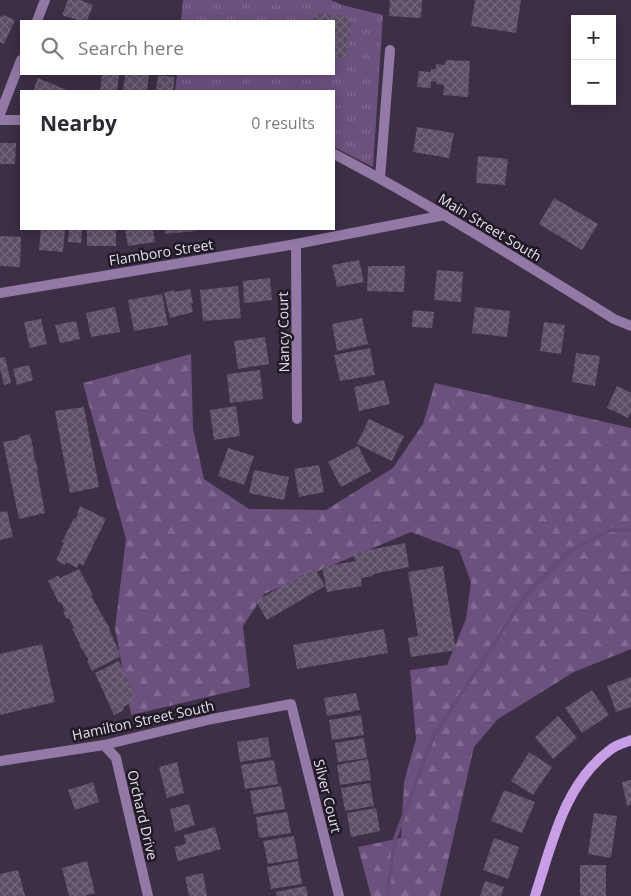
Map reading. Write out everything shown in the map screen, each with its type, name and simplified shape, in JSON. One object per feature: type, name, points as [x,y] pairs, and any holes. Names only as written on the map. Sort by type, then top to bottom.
[{"type":"street","points":[[37,20],[45,0]]},
{"type":"street","points":[[380,178],[390,50]]},
{"type":"street","points":[[0,114],[20,63]]},
{"type":"street","points":[[0,120],[20,120]]},
{"type":"street","name":"Main Street South","points":[[335,155],[445,215],[614,319],[631,326]]},
{"type":"street","name":"Flamboro Street","points":[[0,293],[296,244],[445,215]]},
{"type":"street","name":"Nancy Court","points":[[296,244],[297,418]]},
{"type":"street","name":"Hamilton Street South","points":[[0,761],[104,745],[212,719],[291,704]]},
{"type":"street","name":"Silver Court","points":[[291,704],[339,896]]},
{"type":"street","points":[[535,896],[562,814],[582,776],[611,749],[631,740]]},
{"type":"street","name":"Orchard Drive","points":[[104,745],[116,758],[148,896]]},
{"type":"green space","points":[[183,0],[331,0],[342,5],[383,15],[373,167],[335,148],[335,90],[175,90],[177,75],[335,75],[335,20],[181,20]]},
{"type":"green space","points":[[191,354],[193,429],[204,479],[249,509],[326,510],[393,468],[423,424],[435,383],[631,428],[631,649],[574,672],[498,719],[474,747],[440,896],[371,896],[358,847],[401,838],[404,782],[416,739],[410,670],[447,665],[466,619],[471,582],[459,550],[411,532],[264,594],[243,626],[250,687],[131,715],[115,628],[126,539],[83,383]]},
{"type":"building","points":[[68,0],[80,0],[93,5],[87,20],[77,20],[62,15]]},
{"type":"building","points":[[390,0],[422,0],[421,18],[389,16]]},
{"type":"building","points":[[475,0],[521,0],[516,33],[471,26]]},
{"type":"building","points":[[315,13],[352,17],[347,59],[335,58],[335,20],[314,20]]},
{"type":"building","points":[[3,15],[15,20],[4,44],[0,42],[0,16],[3,17]]},
{"type":"building","points":[[446,60],[470,61],[468,97],[443,95],[444,85],[436,84],[437,82],[431,81],[431,88],[417,87],[419,71],[431,72],[431,69],[436,69],[436,64],[445,65]]},
{"type":"building","points":[[102,75],[119,75],[117,90],[100,90]]},
{"type":"building","points":[[125,75],[149,75],[147,90],[123,90]]},
{"type":"building","points":[[158,75],[175,77],[173,90],[156,90]]},
{"type":"building","points":[[38,78],[67,90],[33,90]]},
{"type":"building","points":[[417,127],[454,133],[449,158],[413,152]]},
{"type":"building","points":[[0,143],[16,143],[15,164],[0,164]]},
{"type":"building","points":[[478,156],[508,159],[505,185],[476,183]]},
{"type":"building","points":[[554,198],[598,224],[582,250],[539,224]]},
{"type":"building","points":[[41,230],[65,230],[63,252],[39,250]]},
{"type":"building","points":[[69,230],[82,230],[81,243],[68,242]]},
{"type":"building","points":[[87,230],[116,230],[116,246],[87,246]]},
{"type":"building","points":[[125,230],[153,230],[155,242],[128,246]]},
{"type":"building","points":[[165,230],[196,231],[165,234]]},
{"type":"building","points":[[0,236],[21,237],[20,267],[0,266]]},
{"type":"building","points":[[359,260],[364,282],[337,287],[332,265]]},
{"type":"building","points":[[368,266],[405,266],[404,292],[367,291]]},
{"type":"building","points":[[437,270],[463,272],[461,302],[434,300]]},
{"type":"building","points":[[270,278],[272,300],[244,303],[243,281]]},
{"type":"building","points":[[238,286],[241,318],[203,321],[200,290]]},
{"type":"building","points":[[190,289],[193,312],[170,318],[164,293]]},
{"type":"building","points":[[162,294],[168,325],[134,331],[128,300]]},
{"type":"building","points":[[115,307],[120,332],[91,337],[86,313]]},
{"type":"building","points":[[475,307],[510,311],[507,337],[472,333]]},
{"type":"building","points":[[413,310],[434,312],[432,328],[412,327]]},
{"type":"building","points":[[362,318],[368,344],[337,351],[332,324]]},
{"type":"building","points":[[41,319],[47,344],[30,348],[24,322]]},
{"type":"building","points":[[76,321],[80,339],[60,343],[55,325]]},
{"type":"building","points":[[544,322],[565,325],[561,354],[540,351]]},
{"type":"building","points":[[265,337],[269,364],[238,369],[234,341]]},
{"type":"building","points":[[370,348],[375,375],[340,381],[334,355]]},
{"type":"building","points":[[576,353],[600,356],[595,386],[572,382]]},
{"type":"building","points":[[5,357],[11,383],[4,385],[0,358]]},
{"type":"building","points":[[29,365],[33,380],[17,385],[13,369]]},
{"type":"building","points":[[260,370],[263,399],[230,403],[227,374]]},
{"type":"building","points":[[384,380],[390,404],[359,411],[354,387]]},
{"type":"building","points":[[617,386],[631,393],[631,412],[628,418],[607,408]]},
{"type":"building","points":[[236,406],[240,436],[214,440],[210,410]]},
{"type":"building","points":[[84,407],[99,487],[70,493],[55,411]]},
{"type":"building","points":[[369,419],[404,436],[392,461],[357,444]]},
{"type":"building","points":[[30,434],[45,513],[19,519],[3,442],[19,439],[19,437]]},
{"type":"building","points":[[358,446],[371,471],[341,487],[328,462]]},
{"type":"building","points":[[228,448],[254,456],[244,485],[218,476]]},
{"type":"building","points":[[319,465],[324,492],[299,497],[294,469]]},
{"type":"building","points":[[254,470],[289,477],[284,500],[249,493]]},
{"type":"building","points":[[80,506],[106,519],[83,566],[79,563],[77,568],[66,562],[65,565],[56,560],[64,543],[62,542],[74,518],[76,519]]},
{"type":"building","points":[[7,511],[13,537],[0,540],[0,512]]},
{"type":"building","points":[[405,543],[409,567],[361,578],[362,586],[327,592],[322,567],[355,561],[353,553]]},
{"type":"building","points":[[443,566],[456,650],[411,657],[408,638],[418,636],[408,572]]},
{"type":"building","points":[[314,568],[325,586],[267,620],[256,601]]},
{"type":"building","points":[[79,569],[93,595],[91,596],[110,629],[121,656],[92,671],[87,661],[89,660],[79,645],[72,629],[74,628],[69,618],[67,619],[63,612],[65,611],[61,602],[59,603],[48,581],[59,575],[60,578]]},
{"type":"building","points":[[384,629],[388,653],[297,669],[293,645]]},
{"type":"building","points":[[42,644],[55,702],[0,715],[0,654]]},
{"type":"building","points":[[119,661],[136,697],[131,699],[133,702],[123,707],[124,710],[114,715],[95,673]]},
{"type":"building","points":[[631,677],[631,707],[616,712],[607,686]]},
{"type":"building","points":[[592,690],[609,715],[582,733],[565,708]]},
{"type":"building","points":[[356,693],[360,710],[327,716],[324,698]]},
{"type":"building","points":[[361,715],[364,735],[332,740],[329,720]]},
{"type":"building","points":[[558,716],[577,738],[553,759],[535,737]]},
{"type":"building","points":[[268,737],[271,757],[240,762],[237,742]]},
{"type":"building","points":[[364,738],[367,758],[338,762],[335,743]]},
{"type":"building","points":[[529,752],[552,767],[533,795],[511,781]]},
{"type":"building","points":[[368,759],[371,780],[340,785],[337,765]]},
{"type":"building","points":[[274,760],[278,784],[245,789],[241,765]]},
{"type":"building","points":[[177,762],[184,793],[167,798],[159,767]]},
{"type":"building","points":[[631,780],[631,805],[627,806],[622,782]]},
{"type":"building","points":[[93,782],[99,802],[75,810],[68,790]]},
{"type":"building","points":[[370,783],[374,806],[345,811],[341,788]]},
{"type":"building","points":[[281,786],[285,809],[254,814],[250,791]]},
{"type":"building","points":[[504,790],[535,802],[522,833],[491,821]]},
{"type":"building","points":[[189,804],[195,825],[175,832],[170,809]]},
{"type":"building","points":[[376,808],[380,831],[351,837],[347,813]]},
{"type":"building","points":[[287,812],[291,833],[259,838],[256,817]]},
{"type":"building","points":[[594,813],[617,816],[611,858],[588,854]]},
{"type":"building","points":[[215,827],[221,849],[178,861],[174,847],[186,844],[184,835]]},
{"type":"building","points":[[294,836],[298,859],[268,864],[263,841]]},
{"type":"building","points":[[494,838],[519,847],[508,879],[483,870]]},
{"type":"building","points":[[87,861],[95,893],[84,896],[69,896],[62,868]]},
{"type":"building","points":[[298,861],[302,884],[271,889],[267,867]]},
{"type":"building","points":[[580,865],[606,865],[606,896],[580,896]]},
{"type":"building","points":[[18,870],[25,896],[0,896],[0,874]]},
{"type":"building","points":[[203,873],[207,896],[189,896],[185,877]]},
{"type":"building","points":[[485,881],[504,887],[501,896],[480,896]]},
{"type":"building","points":[[306,886],[308,896],[277,896],[276,892]]},
{"type":"waterway","points":[[387,896],[395,839],[433,737],[525,596],[570,551],[611,530],[631,530]]}]
